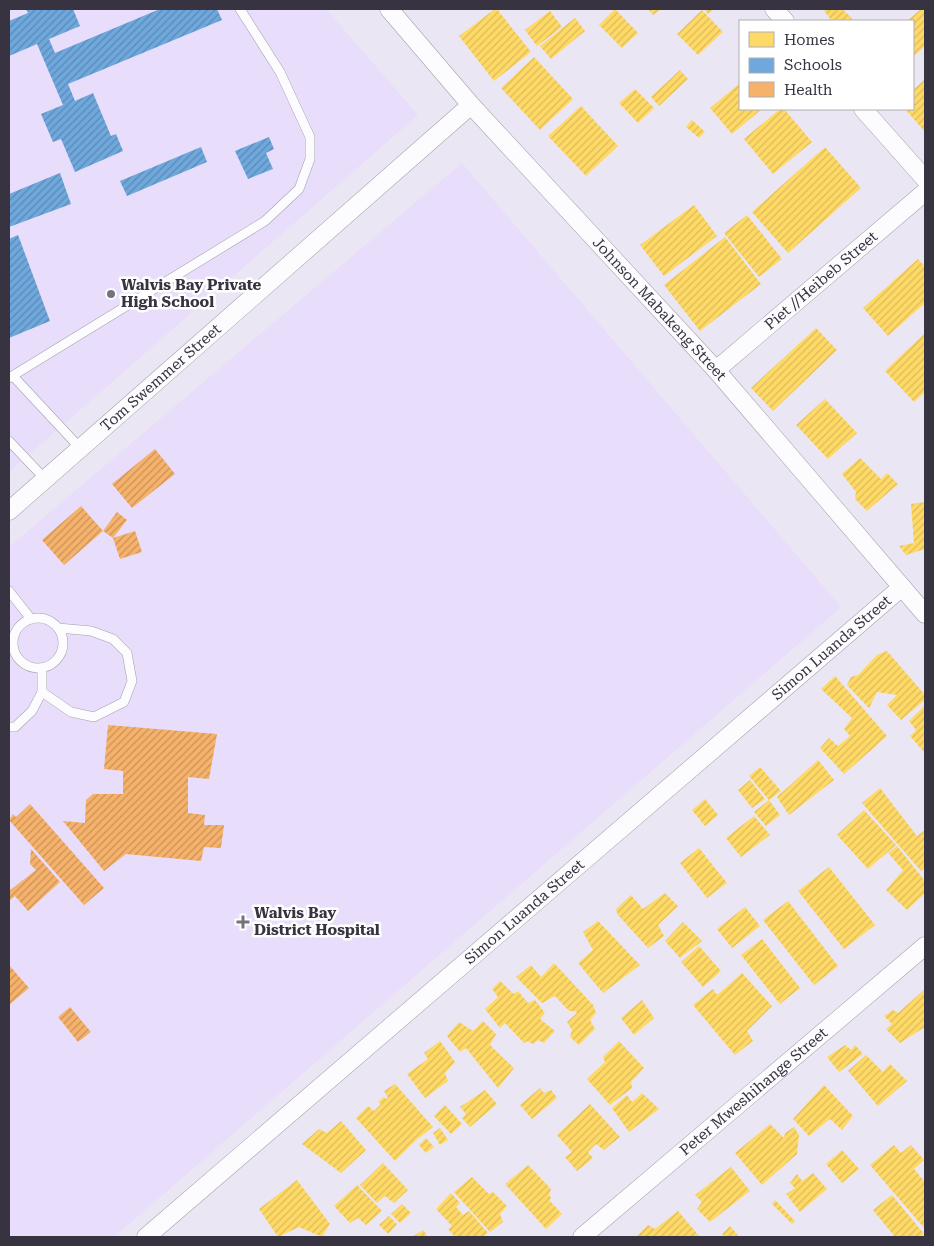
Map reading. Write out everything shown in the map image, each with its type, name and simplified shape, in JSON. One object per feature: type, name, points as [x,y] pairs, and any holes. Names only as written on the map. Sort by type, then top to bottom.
[{"type":"street","name":"Johnson Mabakeng Street","points":[[389,9],[471,105],[716,370],[925,614]]},
{"type":"street","points":[[774,9],[784,20]]},
{"type":"street","name":"Tom Swemmer Street","points":[[9,512],[471,105]]},
{"type":"street","points":[[864,110],[925,179]]},
{"type":"street","name":"Piet //Heibeb Street","points":[[716,370],[925,192]]},
{"type":"street","name":"Simon Luanda Street","points":[[146,1237],[902,587]]},
{"type":"street","name":"Peter Mweshihange Street","points":[[582,1237],[925,946]]},
{"type":"lane","points":[[81,449],[11,377],[265,221],[299,189],[310,159],[310,137],[280,72],[240,9]]},
{"type":"lane","points":[[9,441],[46,480]]},
{"type":"lane","points":[[9,591],[30,619]]},
{"type":"lane","points":[[41,618],[51,621],[58,628],[63,640],[61,652],[54,662],[42,668],[32,667],[13,659],[11,635],[19,626],[30,619],[41,618]]},
{"type":"lane","points":[[42,692],[71,712],[94,717],[124,702],[132,681],[127,653],[112,639],[91,631],[58,628]]},
{"type":"lane","points":[[9,727],[15,727],[32,711],[42,692],[42,668]]},
{"type":"shaded area","name":"Walvis Bay Private High School","points":[[9,9],[326,9],[418,115],[9,472]]},
{"type":"shaded area","name":"Walvis Bay District Hospital","points":[[462,163],[841,607],[114,1237],[9,1237],[9,547]]},
{"type":"building: Homes","points":[[497,9],[531,52],[494,81],[459,36]]},
{"type":"building: Homes","points":[[615,9],[638,33],[622,48],[599,25]]},
{"type":"building: Homes","points":[[648,9],[661,9],[653,15]]},
{"type":"building: Homes","points":[[704,9],[714,9],[708,14]]},
{"type":"building: Homes","points":[[827,9],[842,9],[852,18],[851,20],[831,20],[824,11]]},
{"type":"building: Homes","points":[[921,9],[925,9],[925,46],[914,56],[914,20],[908,20]]},
{"type":"building: Homes","points":[[702,10],[723,32],[698,55],[677,34]]},
{"type":"building: Homes","points":[[550,11],[562,27],[537,46],[525,30]]},
{"type":"building: Homes","points":[[575,18],[585,31],[551,59],[540,46]]},
{"type":"building: Homes","points":[[534,57],[573,99],[540,130],[501,88]]},
{"type":"building: Homes","points":[[680,70],[688,79],[659,106],[651,97]]},
{"type":"building: Homes","points":[[925,79],[925,132],[906,110],[914,110],[914,89]]},
{"type":"building: Homes","points":[[739,84],[739,110],[761,110],[732,134],[710,108]]},
{"type":"building: Homes","points":[[635,89],[654,108],[638,123],[619,103]]},
{"type":"building: Homes","points":[[581,106],[618,146],[586,176],[548,136]]},
{"type":"building: Homes","points":[[779,110],[785,110],[812,142],[773,174],[744,139]]},
{"type":"building: Homes","points":[[692,120],[705,132],[699,138],[686,127]]},
{"type":"building: Homes","points":[[825,147],[861,188],[788,253],[752,212]]},
{"type":"building: Homes","points":[[694,205],[717,236],[664,276],[640,245]]},
{"type":"building: Homes","points":[[747,215],[782,259],[759,277],[724,233]]},
{"type":"building: Homes","points":[[725,237],[761,284],[700,331],[664,285]]},
{"type":"building: Homes","points":[[918,259],[925,267],[925,303],[888,336],[863,308]]},
{"type":"building: Homes","points":[[816,328],[837,350],[773,411],[751,388]]},
{"type":"building: Homes","points":[[925,333],[925,392],[914,402],[885,371]]},
{"type":"building: Homes","points":[[825,399],[857,433],[828,459],[796,425]]},
{"type":"building: Homes","points":[[860,458],[881,479],[887,473],[898,484],[867,511],[855,499],[856,492],[842,474]]},
{"type":"building: Homes","points":[[925,502],[925,549],[906,555],[899,546],[914,543],[911,504]]},
{"type":"building: Homes","points":[[887,651],[925,695],[925,700],[901,720],[887,705],[897,695],[877,692],[869,708],[847,685],[851,677],[858,675],[877,655]]},
{"type":"building: Homes","points":[[835,676],[887,736],[844,774],[820,748],[829,738],[838,746],[850,736],[844,729],[852,718],[821,689]]},
{"type":"building: Homes","points":[[925,705],[925,753],[910,736],[916,730],[909,721]]},
{"type":"building: Homes","points":[[818,760],[834,780],[789,815],[777,797]]},
{"type":"building: Homes","points":[[760,767],[781,791],[769,800],[749,776]]},
{"type":"building: Homes","points":[[750,780],[765,799],[752,808],[738,790]]},
{"type":"building: Homes","points":[[880,788],[917,836],[925,830],[925,867],[921,871],[862,803]]},
{"type":"building: Homes","points":[[705,799],[718,815],[705,826],[692,810]]},
{"type":"building: Homes","points":[[769,800],[780,815],[766,826],[754,812]]},
{"type":"building: Homes","points":[[864,810],[896,845],[868,869],[837,835]]},
{"type":"building: Homes","points":[[754,816],[770,835],[741,857],[726,838]]},
{"type":"building: Homes","points":[[897,846],[925,881],[925,893],[907,910],[886,890],[903,870],[888,853]]},
{"type":"building: Homes","points":[[699,848],[727,883],[707,898],[680,863]]},
{"type":"building: Homes","points":[[829,867],[875,925],[844,949],[798,891]]},
{"type":"building: Homes","points":[[665,893],[678,906],[658,925],[664,936],[648,948],[618,915],[616,909],[631,895],[643,909]]},
{"type":"building: Homes","points":[[788,901],[838,966],[814,985],[763,920]]},
{"type":"building: Homes","points":[[745,907],[760,926],[732,948],[717,929]]},
{"type":"building: Homes","points":[[598,921],[640,965],[603,993],[578,963],[593,950],[583,932]]},
{"type":"building: Homes","points":[[683,922],[702,941],[680,958],[665,941]]},
{"type":"building: Homes","points":[[762,939],[800,988],[780,1004],[741,955]]},
{"type":"building: Homes","points":[[699,946],[721,971],[703,987],[681,962]]},
{"type":"building: Homes","points":[[554,963],[593,1005],[596,1013],[590,1020],[595,1029],[579,1045],[570,1037],[572,1030],[567,1022],[577,1013],[569,1011],[555,996],[542,1003],[516,977],[531,965],[541,977]]},
{"type":"building: Homes","points":[[742,973],[772,1006],[747,1031],[753,1041],[735,1055],[693,1005],[713,989],[717,995]]},
{"type":"building: Homes","points":[[500,981],[514,994],[518,991],[528,1003],[535,1000],[545,1013],[540,1019],[555,1031],[544,1043],[538,1040],[533,1044],[527,1041],[524,1043],[505,1023],[500,1028],[485,1009],[498,997],[492,989]]},
{"type":"building: Homes","points":[[925,989],[925,1027],[900,1043],[886,1029],[892,1024],[884,1016],[893,1010],[898,1013]]},
{"type":"building: Homes","points":[[642,1000],[654,1018],[634,1035],[621,1018]]},
{"type":"building: Homes","points":[[483,1021],[496,1034],[490,1045],[514,1068],[498,1088],[466,1048],[460,1052],[447,1036],[459,1022],[473,1031]]},
{"type":"building: Homes","points":[[440,1041],[455,1062],[445,1073],[448,1081],[425,1098],[407,1074],[428,1059],[424,1053]]},
{"type":"building: Homes","points":[[619,1041],[644,1068],[631,1082],[632,1088],[610,1105],[587,1079],[605,1062],[603,1057]]},
{"type":"building: Homes","points":[[845,1045],[851,1050],[855,1045],[863,1054],[839,1072],[827,1057]]},
{"type":"building: Homes","points":[[866,1055],[883,1072],[890,1064],[907,1081],[878,1106],[848,1071]]},
{"type":"building: Homes","points":[[395,1084],[433,1127],[415,1141],[395,1161],[356,1118],[368,1106],[374,1111],[381,1104],[378,1102],[384,1097],[388,1098],[384,1091]]},
{"type":"building: Homes","points":[[824,1085],[853,1116],[842,1130],[830,1119],[809,1136],[793,1119]]},
{"type":"building: Homes","points":[[540,1088],[544,1093],[551,1090],[557,1098],[532,1119],[520,1105]]},
{"type":"building: Homes","points":[[485,1090],[497,1104],[470,1127],[462,1118],[466,1114],[460,1107]]},
{"type":"building: Homes","points":[[642,1093],[659,1109],[629,1132],[612,1108],[627,1095],[632,1102]]},
{"type":"building: Homes","points":[[590,1104],[620,1137],[604,1150],[596,1144],[588,1152],[593,1158],[577,1171],[565,1157],[572,1152],[557,1135]]},
{"type":"building: Homes","points":[[445,1105],[462,1124],[451,1134],[434,1116]]},
{"type":"building: Homes","points":[[341,1121],[366,1150],[341,1173],[302,1144],[319,1129],[327,1133]]},
{"type":"building: Homes","points":[[770,1124],[784,1138],[785,1133],[794,1127],[799,1135],[797,1154],[762,1185],[735,1153]]},
{"type":"building: Homes","points":[[440,1128],[448,1140],[440,1145],[433,1133]]},
{"type":"building: Homes","points":[[426,1138],[434,1147],[426,1153],[419,1145]]},
{"type":"building: Homes","points":[[894,1145],[901,1153],[911,1145],[924,1160],[914,1169],[925,1182],[925,1229],[870,1165]]},
{"type":"building: Homes","points":[[842,1150],[859,1169],[842,1183],[826,1164]]},
{"type":"building: Homes","points":[[383,1163],[408,1190],[394,1203],[385,1196],[377,1203],[360,1185]]},
{"type":"building: Homes","points":[[528,1165],[551,1189],[549,1194],[551,1198],[549,1200],[562,1214],[546,1229],[505,1184]]},
{"type":"building: Homes","points":[[731,1167],[750,1191],[710,1222],[697,1209],[702,1202],[695,1195]]},
{"type":"building: Homes","points":[[813,1173],[827,1189],[800,1212],[786,1194],[795,1188],[790,1183],[797,1174],[802,1181]]},
{"type":"building: Homes","points":[[472,1177],[489,1194],[493,1192],[507,1206],[500,1214],[503,1222],[490,1232],[454,1192]]},
{"type":"building: Homes","points":[[297,1180],[330,1224],[322,1237],[299,1227],[278,1237],[259,1209]]},
{"type":"building: Homes","points":[[357,1185],[382,1211],[366,1225],[358,1218],[350,1223],[334,1206]]},
{"type":"building: Homes","points":[[451,1193],[460,1203],[456,1207],[463,1215],[469,1211],[488,1233],[483,1237],[455,1237],[448,1229],[452,1226],[436,1209]]},
{"type":"building: Homes","points":[[892,1195],[924,1234],[921,1237],[895,1237],[873,1210]]},
{"type":"building: Homes","points":[[775,1200],[795,1221],[792,1224],[772,1204]]},
{"type":"building: Homes","points":[[402,1204],[411,1213],[400,1223],[391,1214]]},
{"type":"building: Homes","points":[[678,1211],[700,1237],[636,1237],[648,1225],[655,1229]]},
{"type":"building: Homes","points":[[389,1216],[397,1224],[388,1234],[379,1225]]},
{"type":"building: Homes","points":[[730,1226],[738,1235],[735,1237],[725,1237],[722,1234]]},
{"type":"building: Homes","points":[[423,1230],[428,1237],[412,1237]]},
{"type":"building: Schools","points":[[26,9],[73,9],[80,26],[49,39],[55,53],[160,9],[217,9],[222,20],[68,84],[75,101],[93,93],[111,136],[116,134],[123,151],[75,172],[61,139],[53,142],[41,114],[63,105],[37,44],[9,56],[9,21],[28,13]]},
{"type":"building: Schools","points":[[269,137],[274,149],[266,153],[273,169],[248,179],[235,151]]},
{"type":"building: Schools","points":[[201,147],[207,162],[127,196],[120,181]]},
{"type":"building: Schools","points":[[60,173],[71,204],[9,227],[9,194]]},
{"type":"building: Schools","points":[[18,235],[50,321],[9,338],[9,239]]},
{"type":"building: Health","points":[[155,449],[175,474],[132,508],[112,484]]},
{"type":"building: Health","points":[[81,506],[103,531],[64,565],[42,540]]},
{"type":"building: Health","points":[[117,512],[127,520],[113,538],[103,531]]},
{"type":"building: Health","points":[[135,531],[142,552],[120,559],[113,538]]},
{"type":"building: Health","points":[[108,725],[217,734],[209,779],[188,777],[188,813],[205,815],[204,825],[224,825],[221,848],[204,847],[201,861],[126,854],[104,871],[63,821],[85,823],[86,800],[93,794],[123,794],[123,771],[104,769]]},
{"type":"building: Health","points":[[30,804],[104,888],[84,905],[9,820],[13,814],[16,817]]},
{"type":"building: Health","points":[[31,849],[60,882],[28,911],[15,896],[9,901],[9,891],[36,870],[30,864]]},
{"type":"building: Health","points":[[9,965],[29,988],[9,1005]]},
{"type":"building: Health","points":[[70,1007],[91,1032],[78,1042],[58,1017]]},
{"type":"place","name":"Walvis Bay Private High School","points":[[111,294]]},
{"type":"place","name":"Walvis Bay District Hospital","points":[[243,922]]}]
